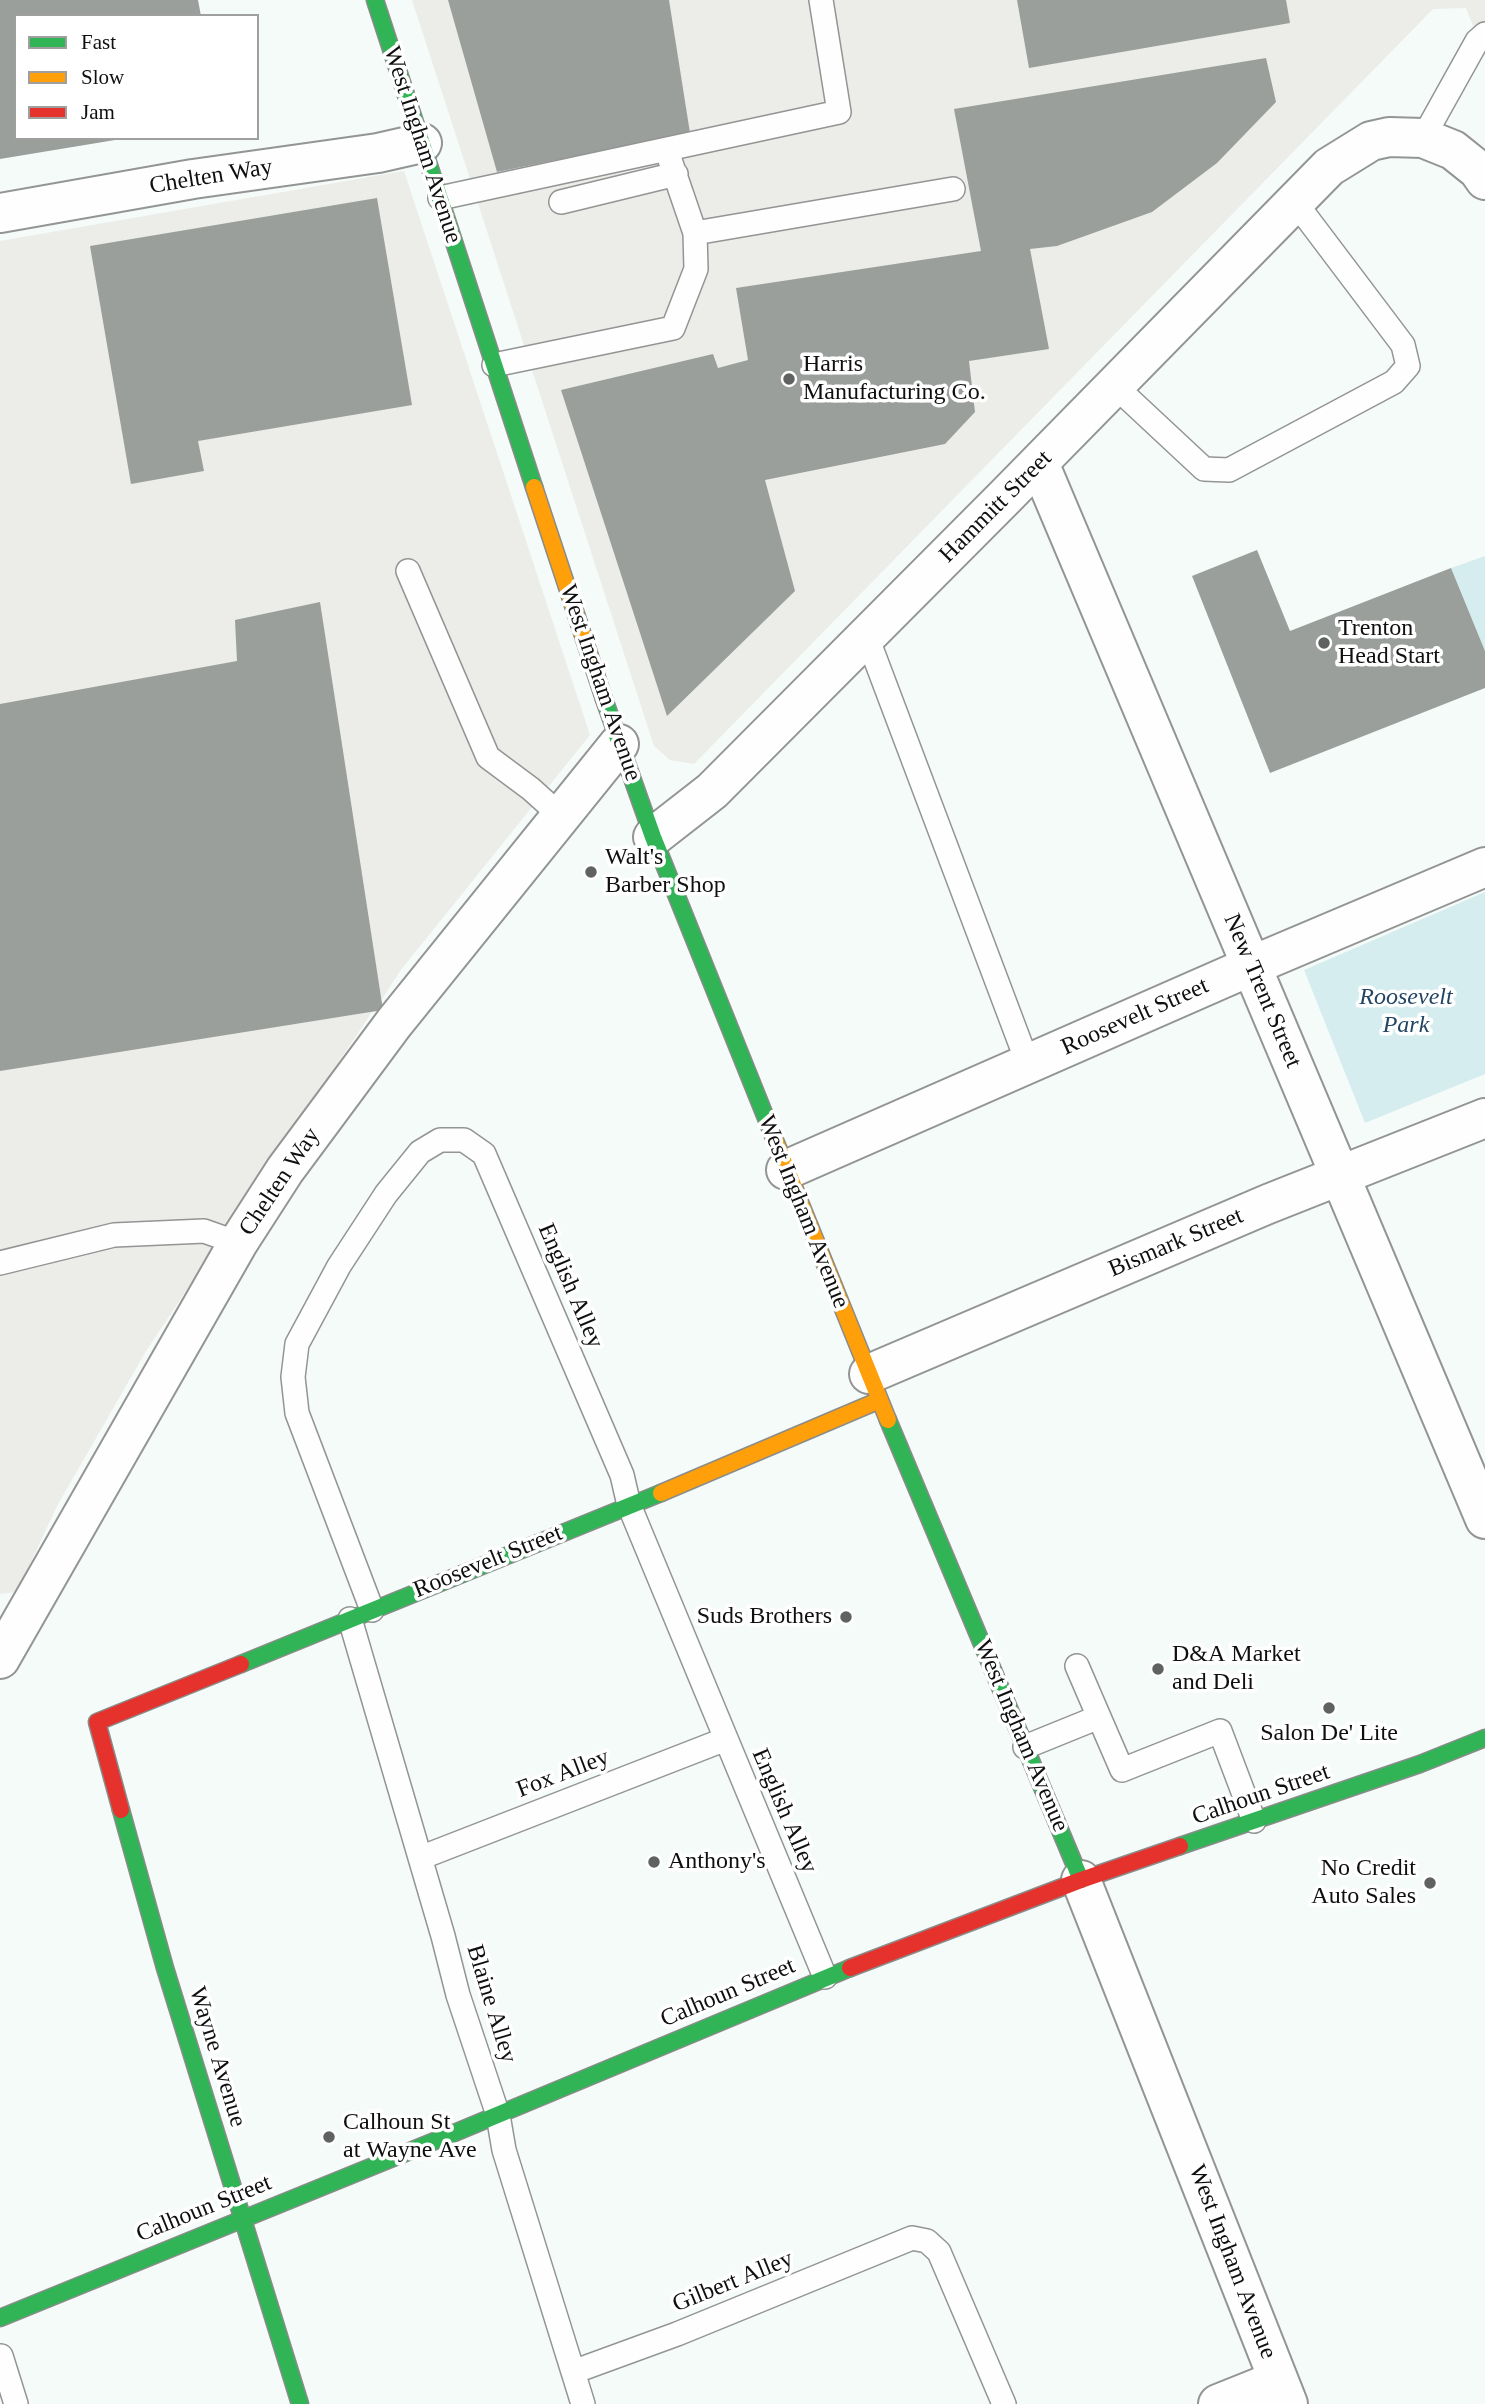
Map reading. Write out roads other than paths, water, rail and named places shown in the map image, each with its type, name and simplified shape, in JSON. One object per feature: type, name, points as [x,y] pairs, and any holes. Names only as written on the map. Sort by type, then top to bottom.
[{"type":"street","name":"West Ingham Avenue","points":[[375,0],[619,744],[653,837],[874,1387],[1081,1880],[1283,2392]]},
{"type":"street","name":"Hammitt Street","points":[[653,837],[712,791],[1329,167],[1371,141],[1389,137],[1423,138]]},
{"type":"street","points":[[1423,138],[1453,150],[1478,170],[1485,180]]},
{"type":"street","name":"Chelten Way","points":[[0,213],[193,178],[378,153],[422,143]]},
{"type":"street","name":"New Trent Street","points":[[1039,463],[1485,1519]]},
{"type":"street","name":"Chelten Way","points":[[0,1660],[238,1243],[285,1170],[394,1023],[619,744]]},
{"type":"street","name":"Roosevelt Street","points":[[786,1170],[1251,966],[1485,867]]},
{"type":"street","name":"Bismark Street","points":[[874,1387],[1197,1234],[1485,1118]]},
{"type":"street","name":"Roosevelt Street","points":[[97,1722],[629,1505],[874,1387]]},
{"type":"street","name":"Wayne Avenue","points":[[97,1722],[166,1968],[300,2404]]},
{"type":"street","name":"Calhoun Street","points":[[0,2318],[242,2217],[498,2115],[825,1977],[1081,1880],[1420,1764],[1485,1738]]},
{"type":"street","points":[[1218,2404],[1283,2392]]},
{"type":"lane","points":[[440,198],[839,112],[821,0]]},
{"type":"lane","points":[[1423,138],[1477,41],[1485,34]]},
{"type":"lane","points":[[494,365],[673,328],[696,269],[695,233],[666,149]]},
{"type":"lane","points":[[561,202],[676,174]]},
{"type":"lane","points":[[695,233],[953,189]]},
{"type":"lane","points":[[1115,386],[1204,469],[1230,470],[1394,382],[1408,366],[1403,345],[1295,202]]},
{"type":"lane","points":[[408,571],[488,757],[531,789],[561,816]]},
{"type":"lane","points":[[867,636],[1028,1064]]},
{"type":"lane","name":"English Alley","points":[[372,1610],[297,1413],[293,1377],[297,1345],[339,1266],[386,1194],[420,1152],[440,1140],[464,1140],[484,1154],[622,1475],[629,1505],[825,1977]]},
{"type":"lane","points":[[0,1263],[114,1235],[204,1231],[238,1243]]},
{"type":"lane","name":"Blaine Alley","points":[[351,1619],[457,1995],[498,2115],[504,2150],[583,2404]]},
{"type":"lane","points":[[1077,1666],[1122,1770],[1220,1731],[1254,1821]]},
{"type":"lane","points":[[1025,1747],[1099,1717]]},
{"type":"lane","name":"Fox Alley","points":[[420,1858],[726,1739]]},
{"type":"lane","name":"Gilbert Alley","points":[[573,2372],[677,2334],[912,2238],[927,2241],[939,2252],[1004,2404]]},
{"type":"lane","points":[[1,2356],[16,2404]]},
{"type":"place","name":"Harris Manufacturing Co.","points":[[789,379]]},
{"type":"place","name":"Trenton Head Start","points":[[1324,643]]},
{"type":"place","name":"Walt's Barber Shop","points":[[591,872]]},
{"type":"place","name":"Suds Brothers","points":[[846,1617]]},
{"type":"place","name":"D&A Market and Deli","points":[[1158,1669]]},
{"type":"place","name":"Salon De' Lite","points":[[1329,1708]]},
{"type":"place","name":"Anthony's","points":[[654,1862]]},
{"type":"place","name":"No Credit Auto Sales","points":[[1430,1883]]},
{"type":"place","name":"Calhoun St at Wayne Ave","points":[[329,2137]]},
{"type":"park label","name":"Roosevelt Park","points":[[1406,1012]]}]
